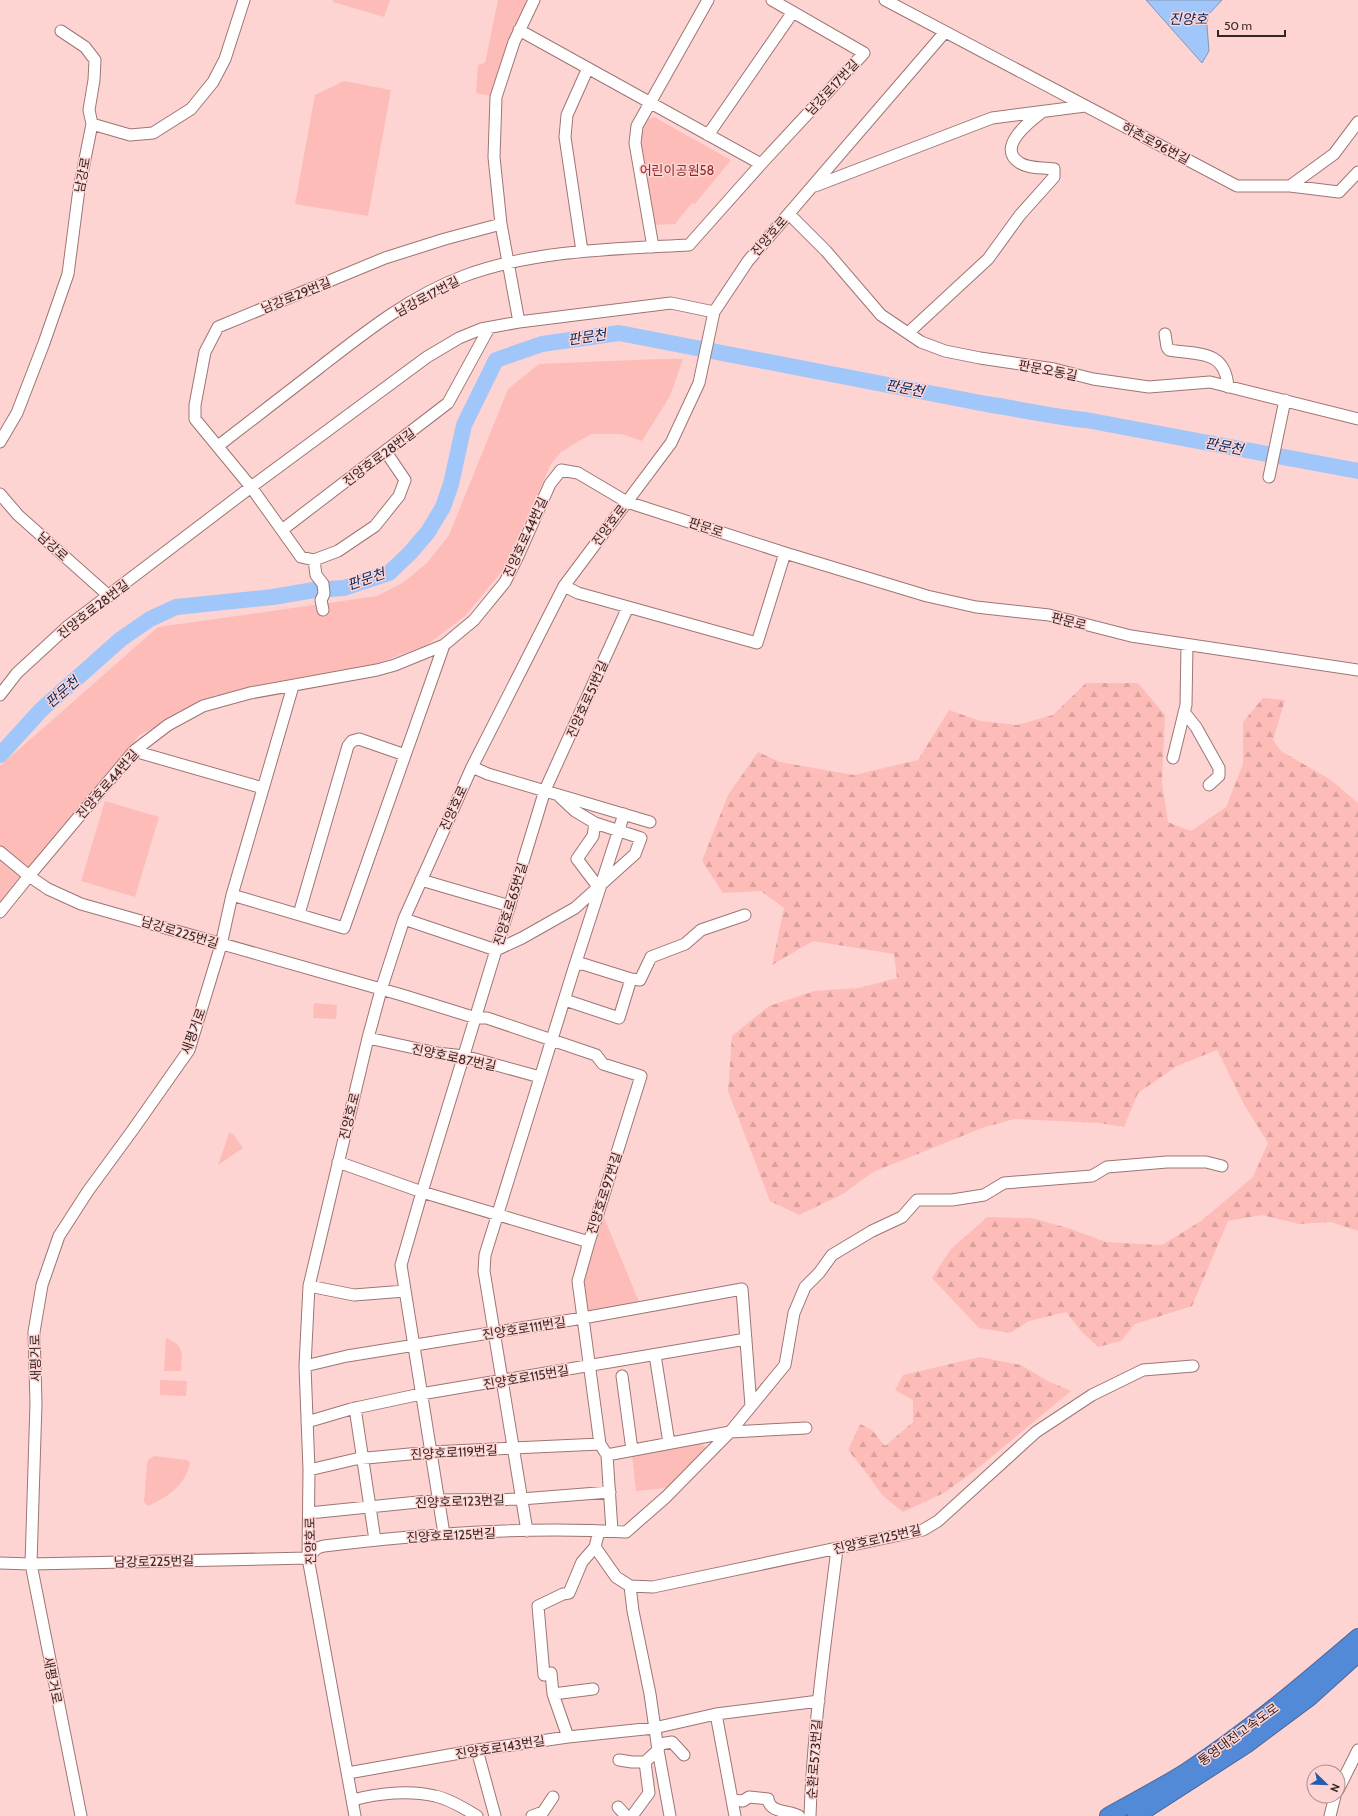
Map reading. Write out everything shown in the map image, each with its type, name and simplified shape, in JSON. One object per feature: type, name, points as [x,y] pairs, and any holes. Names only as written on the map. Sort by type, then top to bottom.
[{"type":"highway","name":"통영대전고속도로","points":[[1108,1816],[1187,1771],[1240,1733],[1305,1683],[1358,1637]]},
{"type":"highway","name":"통영대전고속도로","points":[[1136,1816],[1246,1745],[1309,1698],[1358,1654]]},
{"type":"street","points":[[92,124],[130,135],[153,133],[191,109],[214,82],[225,59],[244,0]]},
{"type":"street","points":[[519,322],[501,224],[494,157],[496,97],[514,42],[534,0]]},
{"type":"street","points":[[653,247],[634,143],[637,126],[708,0]]},
{"type":"street","name":"남강로17번길","points":[[218,446],[356,338],[412,301],[464,276],[508,263],[582,251],[688,245],[864,53],[772,0]]},
{"type":"street","points":[[885,0],[945,32]]},
{"type":"street","points":[[708,135],[793,12]]},
{"type":"street","points":[[520,30],[761,164]]},
{"type":"street","name":"남강로","points":[[0,442],[17,413],[44,343],[68,274],[79,190],[92,124],[89,110],[94,80],[95,60],[85,47],[61,31]]},
{"type":"street","name":"하촌로96번길","points":[[945,32],[1237,186],[1290,186],[1339,192],[1358,172]]},
{"type":"street","name":"진양호로","points":[[355,1816],[308,1558],[309,1470],[305,1366],[309,1286],[368,1038],[381,990],[404,919],[472,767],[564,586],[671,443],[699,383],[713,317],[748,261],[945,32]]},
{"type":"street","points":[[582,251],[565,137],[567,115],[588,68]]},
{"type":"street","name":"진양호로","points":[[813,186],[992,118],[1085,106]]},
{"type":"street","points":[[908,333],[988,259],[1020,215],[1054,177],[1054,169],[1031,167],[1019,163],[1012,155],[1012,146],[1018,133],[1042,112]]},
{"type":"street","points":[[1290,186],[1334,154],[1358,122]]},
{"type":"street","name":"판문오동길","points":[[789,214],[826,251],[881,315],[921,342],[945,351],[980,358],[1054,369],[1094,379],[1149,387],[1210,382],[1358,419]]},
{"type":"street","name":"남강로29번길","points":[[251,487],[195,419],[195,405],[205,352],[218,327],[385,258],[445,239],[501,224]]},
{"type":"street","name":"진양호로28번길","points":[[0,695],[17,673],[67,627],[251,487],[427,357],[459,338],[489,328],[519,322],[671,303],[713,317]]},
{"type":"street","name":"진양호로28번길","points":[[282,530],[386,452],[448,403],[489,328]]},
{"type":"street","points":[[1165,334],[1167,347],[1169,350],[1196,353],[1216,358],[1222,365],[1227,376],[1228,387]]},
{"type":"street","points":[[1269,477],[1285,400]]},
{"type":"street","points":[[251,487],[301,557],[314,560],[338,551],[375,526],[399,496],[406,480],[386,452]]},
{"type":"street","name":"진양호로44번길","points":[[29,876],[134,750],[168,725],[203,706],[250,693],[377,670],[401,663],[444,645],[474,620],[504,582],[518,556],[550,484],[561,470],[578,473],[626,502]]},
{"type":"street","name":"남강로","points":[[0,494],[18,515],[109,596]]},
{"type":"street","name":"판문로","points":[[626,502],[784,553],[934,597],[976,607],[1049,615],[1131,636],[1358,670]]},
{"type":"street","points":[[564,586],[578,593],[757,643],[784,553]]},
{"type":"street","points":[[314,560],[316,575],[323,584],[324,594],[322,600],[324,610]]},
{"type":"street","name":"진양호로51번길","points":[[545,790],[628,607]]},
{"type":"street","points":[[232,895],[344,928],[444,645]]},
{"type":"street","points":[[1173,758],[1186,705],[1187,645]]},
{"type":"street","points":[[221,945],[232,895],[293,686]]},
{"type":"street","points":[[1184,712],[1196,727],[1219,768],[1218,776],[1209,785]]},
{"type":"street","points":[[300,914],[348,746],[352,741],[359,739],[405,755]]},
{"type":"street","points":[[134,750],[262,788]]},
{"type":"street","points":[[472,767],[488,774],[650,822]]},
{"type":"street","name":"진양호로65번길","points":[[464,1056],[545,790]]},
{"type":"street","points":[[404,919],[496,950],[522,938],[575,908],[635,854],[641,838],[595,823],[575,811],[557,794]]},
{"type":"street","points":[[526,1531],[504,1381],[484,1271],[485,1255],[496,1215],[565,1000],[599,888],[624,814]]},
{"type":"street","points":[[595,823],[593,836],[577,859],[599,888]]},
{"type":"street","name":"남강로225번길","points":[[0,852],[29,876],[48,889],[81,904],[476,1018],[487,1018],[596,1055],[603,1064],[641,1076]]},
{"type":"street","points":[[635,854],[644,861]]},
{"type":"street","points":[[0,912],[29,876]]},
{"type":"street","points":[[421,880],[510,906]]},
{"type":"street","points":[[575,965],[583,964],[631,979],[640,980],[651,957],[685,944],[701,930],[745,915]]},
{"type":"street","name":"새평거로","points":[[81,1816],[31,1564],[36,1403],[34,1332],[42,1285],[59,1236],[88,1191],[189,1050],[221,945]]},
{"type":"street","points":[[565,1000],[619,1018],[631,979]]},
{"type":"street","name":"진양호로87번길","points":[[368,1038],[437,1053],[464,1056],[540,1077]]},
{"type":"street","points":[[444,1534],[401,1265],[464,1056]]},
{"type":"street","name":"진양호로97번길","points":[[338,1162],[422,1192],[589,1242],[641,1076]]},
{"type":"street","name":"진양호로125번길","points":[[308,1558],[317,1548],[324,1546],[444,1534],[526,1531],[626,1532],[666,1498],[730,1432],[786,1365],[794,1313],[805,1287],[819,1273],[832,1255],[872,1231],[902,1217],[917,1200],[952,1200],[984,1195],[1004,1184],[1092,1176],[1107,1167],[1167,1162],[1206,1162],[1222,1166]]},
{"type":"street","points":[[589,1242],[578,1280],[600,1444],[607,1455],[612,1531]]},
{"type":"street","points":[[309,1286],[354,1295],[405,1291]]},
{"type":"street","name":"진양호로111번길","points":[[305,1366],[347,1356],[583,1318],[742,1288],[746,1339]]},
{"type":"street","points":[[746,1339],[751,1406]]},
{"type":"street","name":"진양호로115번길","points":[[307,1422],[355,1408],[421,1394],[746,1339]]},
{"type":"street","points":[[655,1355],[669,1443]]},
{"type":"street","name":"진양호로125번길","points":[[630,1586],[653,1587],[923,1530],[938,1521],[1036,1432],[1092,1395],[1143,1370],[1193,1366]]},
{"type":"street","points":[[622,1376],[632,1450]]},
{"type":"street","points":[[355,1408],[375,1540]]},
{"type":"street","points":[[607,1455],[730,1432],[806,1428]]},
{"type":"street","name":"진양호로119번길","points":[[309,1470],[363,1458],[431,1452],[600,1444]]},
{"type":"street","name":"진양호로123번길","points":[[309,1513],[438,1500],[521,1499],[610,1492]]},
{"type":"street","points":[[568,1737],[553,1694],[551,1673],[544,1675],[538,1606],[563,1594],[570,1593],[582,1562],[595,1548],[599,1531]]},
{"type":"street","points":[[595,1548],[616,1577],[630,1586],[633,1611],[650,1694],[654,1728],[670,1816]]},
{"type":"street","name":"순환로573번길","points":[[810,1816],[812,1772],[819,1702],[837,1549]]},
{"type":"street","name":"남강로225번길","points":[[0,1563],[31,1564],[308,1558]]},
{"type":"street","points":[[553,1694],[593,1689]]},
{"type":"street","name":"진양호로143번길","points":[[348,1773],[477,1750],[568,1737],[654,1728],[716,1714],[819,1702]]},
{"type":"street","points":[[716,1714],[736,1816]]},
{"type":"street","points":[[619,1760],[645,1762],[658,1750],[660,1744],[672,1742],[684,1755]]},
{"type":"street","points":[[477,1750],[496,1816]]},
{"type":"street","points":[[1346,1774],[1358,1750]]},
{"type":"street","points":[[632,1816],[649,1792],[645,1762]]},
{"type":"street","points":[[352,1800],[368,1796],[404,1793],[436,1796],[477,1816]]},
{"type":"street","points":[[532,1816],[543,1812],[553,1797]]},
{"type":"street","points":[[732,1800],[743,1801],[749,1797],[768,1799],[775,1808],[786,1813],[797,1814],[799,1816]]},
{"type":"street","points":[[726,1816],[732,1800]]},
{"type":"street","points":[[1330,1816],[1333,1804]]},
{"type":"street","points":[[618,1807],[626,1816]]},
{"type":"green space","points":[[333,0],[390,0],[384,17],[333,2]]},
{"type":"green space","points":[[498,0],[530,0],[491,96],[476,93],[478,65],[485,63]]},
{"type":"green space","points":[[344,81],[391,90],[368,216],[295,204],[315,95]]},
{"type":"green space","name":"어린이공원58","points":[[654,117],[731,160],[695,204],[692,203],[675,224],[652,225],[638,144],[645,120]]},
{"type":"green space","points":[[683,359],[670,396],[642,441],[621,434],[591,434],[561,452],[551,464],[504,569],[465,616],[427,645],[370,666],[201,701],[166,722],[139,735],[130,749],[0,904],[0,766],[158,627],[377,596],[404,582],[427,563],[449,535],[508,389],[539,364]]},
{"type":"green space","points":[[1086,683],[1138,683],[1165,715],[1162,782],[1168,822],[1191,831],[1226,807],[1243,764],[1243,722],[1263,698],[1285,700],[1273,740],[1281,751],[1331,780],[1358,803],[1358,1231],[1331,1222],[1299,1224],[1262,1215],[1228,1221],[1192,1306],[1135,1324],[1121,1341],[1098,1347],[1081,1331],[1066,1312],[1029,1321],[1010,1333],[979,1328],[932,1278],[950,1250],[987,1217],[1032,1218],[1071,1229],[1106,1242],[1162,1245],[1201,1221],[1253,1177],[1268,1143],[1245,1106],[1217,1050],[1177,1066],[1138,1093],[1124,1127],[1099,1123],[1014,1119],[982,1128],[873,1172],[843,1194],[799,1215],[770,1201],[728,1091],[732,1036],[769,1006],[814,991],[859,988],[897,978],[894,954],[813,941],[772,965],[784,908],[761,891],[723,893],[702,861],[728,795],[758,752],[780,762],[854,775],[918,760],[949,710],[980,721],[1017,725],[1053,715]]},
{"type":"green space","points":[[105,801],[159,817],[135,897],[81,881]]},
{"type":"green space","points":[[314,1003],[337,1005],[336,1019],[313,1018]]},
{"type":"green space","points":[[229,1133],[233,1134],[243,1148],[218,1165]]},
{"type":"green space","points":[[603,1215],[640,1304],[587,1313],[581,1281]]},
{"type":"green space","points":[[166,1338],[176,1344],[181,1351],[181,1371],[164,1371]]},
{"type":"green space","points":[[980,1357],[1021,1365],[1048,1381],[1071,1391],[978,1468],[944,1493],[903,1512],[883,1496],[848,1450],[860,1424],[872,1430],[885,1446],[913,1422],[913,1400],[895,1390],[903,1375]]},
{"type":"green space","points":[[160,1380],[187,1381],[186,1396],[160,1395]]},
{"type":"green space","points":[[701,1443],[707,1449],[666,1488],[636,1491],[632,1454]]},
{"type":"green space","points":[[154,1456],[187,1460],[190,1462],[185,1477],[180,1484],[162,1499],[148,1506],[144,1502],[147,1463],[148,1460]]},
{"type":"water","name":"진양호","points":[[1146,0],[1222,0],[1208,15],[1207,26],[1209,51],[1202,63]]},
{"type":"waterway","name":"판문천","points":[[0,755],[41,710],[121,639],[150,619],[176,607],[273,597],[314,590],[344,588],[389,573],[410,553],[428,532],[443,507],[451,484],[464,425],[496,360],[542,344],[619,333],[986,404],[1086,420],[1358,471]]}]
